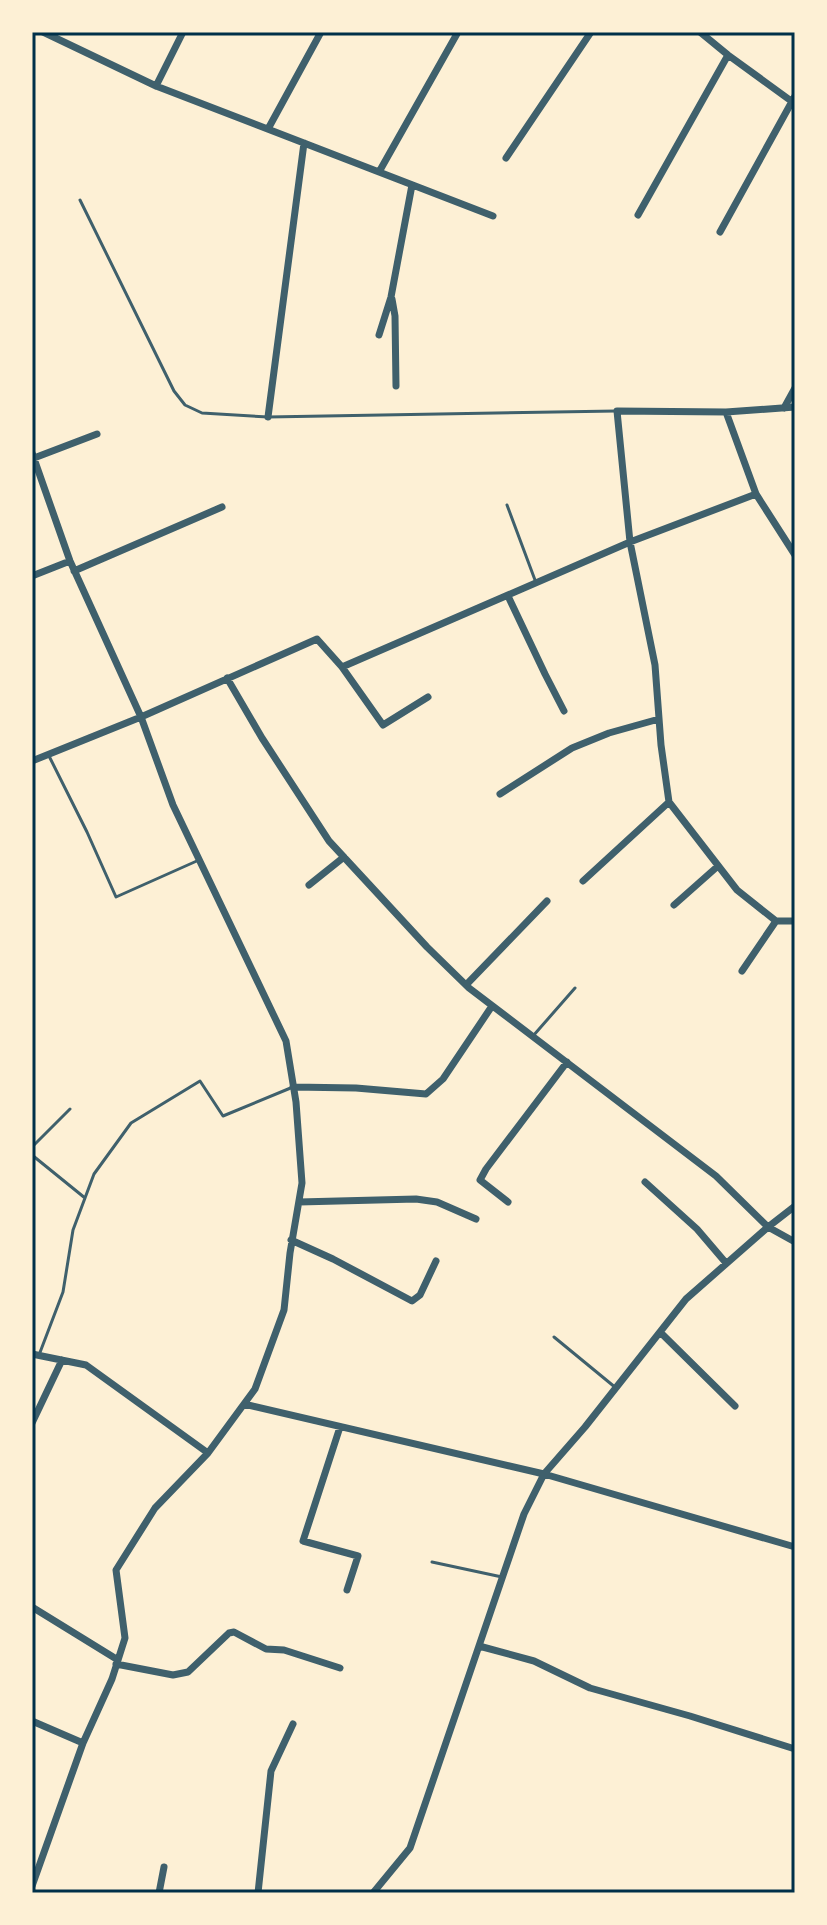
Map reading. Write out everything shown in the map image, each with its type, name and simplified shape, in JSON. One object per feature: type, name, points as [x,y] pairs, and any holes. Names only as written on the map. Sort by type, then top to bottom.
[{"type":"street","points":[[43,32],[156,86],[493,216]]},
{"type":"street","points":[[156,86],[183,32]]},
{"type":"street","points":[[268,129],[321,32]]},
{"type":"street","points":[[379,172],[458,32]]},
{"type":"street","points":[[506,158],[591,32]]},
{"type":"street","points":[[700,32],[794,100],[720,232]]},
{"type":"street","points":[[638,215],[728,55]]},
{"type":"street","points":[[268,417],[304,143]]},
{"type":"street","points":[[379,335],[391,297],[412,185]]},
{"type":"street","points":[[391,297],[395,316],[396,386]]},
{"type":"street","points":[[784,408],[795,388]]},
{"type":"street","points":[[795,407],[726,412],[617,411],[630,542],[655,665],[669,802],[737,890],[776,921],[795,921]]},
{"type":"street","points":[[726,412],[756,494],[795,555]]},
{"type":"street","points":[[32,1886],[35,1868],[83,1743],[112,1679],[125,1638],[116,1570],[155,1508],[208,1453],[255,1389],[284,1310],[291,1240],[302,1183],[286,1041],[173,805],[141,717],[70,561],[33,455],[97,434]]},
{"type":"street","points":[[342,667],[630,542],[756,494]]},
{"type":"street","points":[[74,571],[222,507]]},
{"type":"street","points":[[32,576],[70,561]]},
{"type":"street","points":[[508,596],[564,711]]},
{"type":"street","points":[[32,761],[141,717],[317,639],[342,667],[383,725],[428,697]]},
{"type":"street","points":[[227,678],[321,828],[427,947],[492,1006],[716,1176],[768,1227],[795,1242]]},
{"type":"street","points":[[500,794],[572,748],[609,733],[659,719]]},
{"type":"street","points":[[583,881],[669,802]]},
{"type":"street","points":[[309,885],[344,857]]},
{"type":"street","points":[[674,905],[718,866]]},
{"type":"street","points":[[466,985],[547,901]]},
{"type":"street","points":[[742,971],[776,921]]},
{"type":"street","points":[[293,1087],[426,1094],[443,1079],[492,1006]]},
{"type":"street","points":[[508,1202],[480,1180],[567,1062]]},
{"type":"street","points":[[645,1182],[697,1229],[726,1263]]},
{"type":"street","points":[[299,1202],[416,1199],[437,1202],[476,1219]]},
{"type":"street","points":[[373,1893],[410,1848],[524,1514],[544,1474],[686,1299],[795,1206]]},
{"type":"street","points":[[291,1240],[412,1301],[420,1295],[436,1261]]},
{"type":"street","points":[[660,1332],[735,1406]]},
{"type":"street","points":[[36,1355],[86,1365],[208,1453]]},
{"type":"street","points":[[32,1423],[62,1360]]},
{"type":"street","points":[[244,1404],[544,1474],[795,1547]]},
{"type":"street","points":[[340,1427],[303,1541],[358,1556],[347,1590]]},
{"type":"street","points":[[32,1607],[117,1662],[173,1675],[188,1672],[229,1633],[234,1632],[266,1649],[284,1650],[340,1668]]},
{"type":"street","points":[[479,1646],[534,1661],[590,1688],[795,1749]]},
{"type":"street","points":[[32,1721],[83,1743]]},
{"type":"street","points":[[258,1893],[271,1771],[293,1724]]},
{"type":"street","points":[[159,1893],[164,1867]]},
{"type":"lane","points":[[80,200],[166,376],[185,405],[202,413],[268,417],[617,411]]},
{"type":"lane","points":[[507,505],[537,584]]},
{"type":"lane","points":[[48,755],[116,897],[199,860]]},
{"type":"lane","points":[[533,1036],[575,988]]},
{"type":"lane","points":[[36,1355],[63,1292],[73,1230],[94,1174],[131,1123],[200,1081],[223,1116],[293,1087]]},
{"type":"lane","points":[[32,1138],[34,1145],[70,1109]]},
{"type":"lane","points":[[32,1155],[85,1198]]},
{"type":"lane","points":[[554,1337],[616,1388]]},
{"type":"lane","points":[[432,1562],[502,1577]]}]
